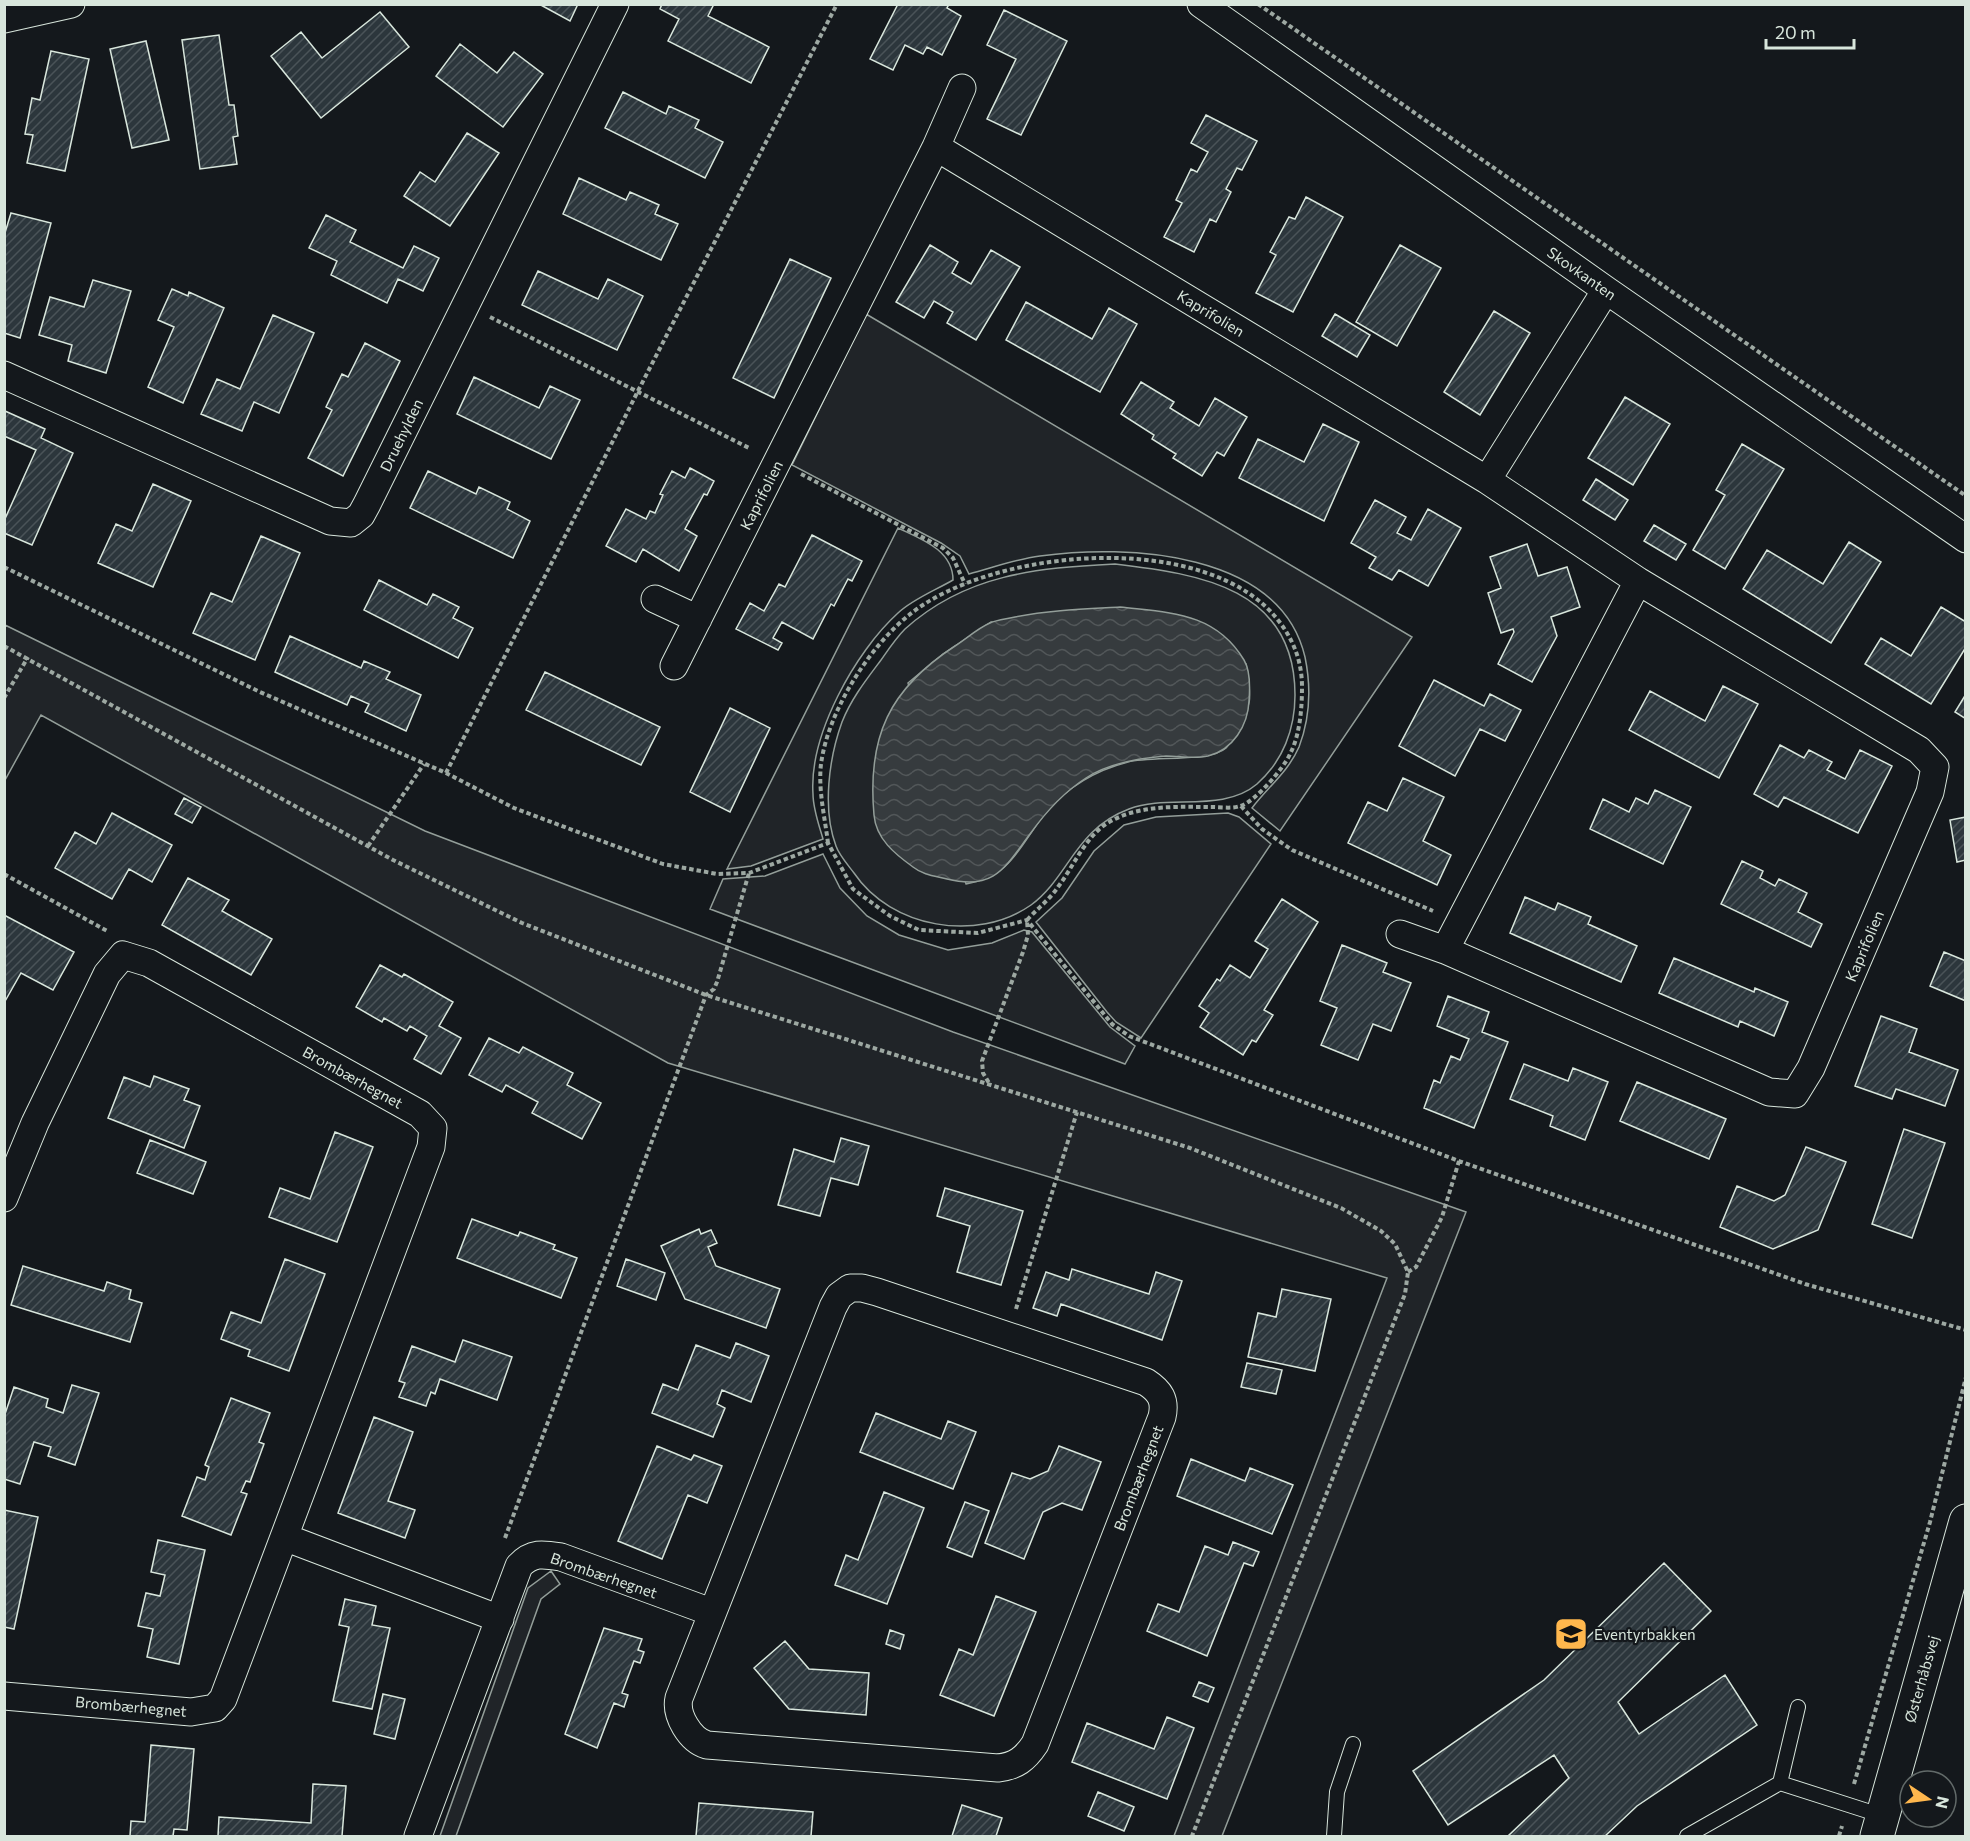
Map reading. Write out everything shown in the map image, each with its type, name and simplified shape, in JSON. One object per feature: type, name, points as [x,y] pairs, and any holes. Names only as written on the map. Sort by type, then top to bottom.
[{"type":"street","points":[[4,19],[71,4]]},
{"type":"street","name":"Druehylden","points":[[4,375],[330,521],[351,523],[361,515],[367,504],[615,4]]},
{"type":"street","name":"Skovkanten","points":[[1201,4],[1606,290],[1965,539]]},
{"type":"street","name":"Kaprifolien","points":[[674,666],[936,147],[962,88]]},
{"type":"street","name":"Kaprifolien","points":[[936,147],[1487,480],[1638,581],[1919,750],[1935,767],[1930,792],[1811,1068],[1795,1094],[1769,1092],[1444,950],[1400,934]]},
{"type":"street","points":[[1487,480],[1606,290]]},
{"type":"street","points":[[1444,950],[1638,581]]},
{"type":"street","points":[[655,598],[698,619]]},
{"type":"street","points":[[4,1198],[35,1123],[107,974],[123,955]]},
{"type":"street","name":"Brombærhegnet","points":[[4,1696],[191,1712],[215,1707],[228,1690],[431,1148],[433,1128],[420,1114],[159,968],[136,957],[123,955]]},
{"type":"street","name":"Brombærhegnet","points":[[850,1288],[862,1288],[1008,1335],[1146,1382],[1156,1388],[1164,1407],[1035,1744],[1020,1762],[998,1768],[702,1743],[696,1739],[679,1714],[677,1705],[711,1612],[839,1296],[850,1288]]},
{"type":"street","name":"Østerhåbsvej","points":[[1880,1826],[1965,1521]]},
{"type":"street","points":[[284,1537],[500,1619]]},
{"type":"street","name":"Brombærhegnet","points":[[418,1836],[519,1566],[528,1556],[543,1554],[561,1557],[711,1612]]},
{"type":"lane","points":[[1687,1836],[1780,1783],[1798,1707]]},
{"type":"lane","points":[[1334,1836],[1337,1792],[1353,1744]]},
{"type":"lane","points":[[1780,1783],[1848,1805],[1880,1826]]},
{"type":"path","points":[[446,773],[638,391],[837,4]]},
{"type":"path","points":[[1258,4],[1965,496]]},
{"type":"path","points":[[465,304],[943,548],[953,558],[965,584]]},
{"type":"path","points":[[1098,558],[1145,559],[1192,567],[1234,582],[1268,607],[1290,636],[1302,669],[1302,708],[1290,754],[1265,787],[1241,806],[1148,808],[1106,824],[1080,853],[1057,889],[1027,920],[978,933],[919,930],[890,916],[853,888],[828,843],[822,801],[821,764],[834,721],[853,682],[879,644],[910,614],[965,584],[1002,572],[1056,562],[1098,558]]},
{"type":"path","points":[[4,567],[260,692],[446,773],[514,808],[663,864],[717,874],[749,873],[828,843]]},
{"type":"path","points":[[4,646],[28,657],[368,846],[522,923],[706,995],[1190,1148],[1341,1208],[1381,1231],[1395,1244],[1408,1272],[1405,1294],[1192,1836]]},
{"type":"path","points":[[4,698],[28,657]]},
{"type":"path","points":[[368,846],[424,764]]},
{"type":"path","points":[[1241,806],[1262,829],[1292,850],[1459,922]]},
{"type":"path","points":[[503,1543],[706,995],[714,989],[717,982],[749,873]]},
{"type":"path","points":[[4,874],[113,934],[123,955]]},
{"type":"path","points":[[989,1084],[983,1073],[982,1061],[1023,952],[1028,935],[1027,920]]},
{"type":"path","points":[[1027,920],[1112,1023],[1129,1036],[1460,1161],[1805,1284],[1965,1330]]},
{"type":"path","points":[[1008,1335],[1077,1113]]},
{"type":"path","points":[[1408,1272],[1416,1268],[1442,1217],[1460,1161]]},
{"type":"path","points":[[1839,1836],[1930,1522],[1965,1377]]},
{"type":"shaded area","points":[[866,314],[1412,637],[1280,831],[1252,808],[1284,772],[1299,747],[1307,713],[1308,679],[1305,657],[1290,622],[1265,595],[1233,575],[1196,562],[1155,555],[1115,552],[1040,556],[969,574],[960,556],[941,543],[792,465]]},
{"type":"shaded area","points":[[898,528],[926,541],[942,553],[952,570],[953,580],[898,613],[866,649],[838,696],[819,746],[814,771],[814,805],[823,839],[751,866],[727,869]]},
{"type":"shaded area","points":[[1115,564],[1179,574],[1237,593],[1260,609],[1279,631],[1291,659],[1295,695],[1290,732],[1274,765],[1257,784],[1243,793],[1228,798],[1144,805],[1111,818],[1096,828],[1084,841],[1044,894],[1031,905],[1009,917],[986,924],[961,926],[936,924],[890,907],[870,892],[846,863],[837,849],[829,816],[829,784],[837,736],[850,705],[864,682],[905,629],[928,611],[953,596],[1004,577],[1058,568]],"holes":[[[991,622],[1246,664],[1250,692],[1248,707],[1226,748],[1208,755],[1128,762],[1094,775],[1055,802],[1005,866],[995,874],[966,884],[908,683],[943,654]]]},
{"type":"shaded area","points":[[5,625],[425,831],[953,1032],[1466,1212],[1222,1836],[1174,1836],[1387,1278],[668,1063],[41,715],[5,780]]},
{"type":"shaded area","points":[[1228,813],[1239,817],[1271,844],[1141,1038],[1116,1022],[1036,922],[1062,898],[1094,851],[1124,825],[1156,817]]},
{"type":"shaded area","points":[[823,854],[840,888],[867,916],[899,935],[948,950],[992,943],[1024,930],[1032,932],[1110,1027],[1135,1046],[1125,1064],[710,909],[723,879],[765,876]]},
{"type":"shaded area","points":[[551,1571],[560,1584],[541,1599],[456,1836],[440,1836],[528,1588]]},
{"type":"water","points":[[1120,607],[1190,618],[1219,632],[1232,644],[1246,664],[1249,691],[1246,719],[1232,742],[1217,753],[1208,756],[1146,758],[1124,762],[1094,773],[1055,803],[1013,857],[988,879],[963,882],[929,875],[917,870],[893,851],[882,839],[874,815],[874,762],[887,717],[914,680],[932,662],[993,622],[1041,613]]},
{"type":"building","points":[[539,4],[578,4],[570,21]]},
{"type":"building","points":[[662,4],[714,4],[708,16],[769,47],[751,83],[668,41],[679,19],[660,9]]},
{"type":"building","points":[[898,4],[949,4],[947,8],[961,16],[942,55],[927,47],[923,54],[905,45],[893,70],[870,59]]},
{"type":"building","points":[[1004,10],[1067,41],[1021,135],[987,119],[1016,59],[987,45]]},
{"type":"building","points":[[380,12],[409,47],[321,118],[271,56],[301,32],[322,58]]},
{"type":"building","points":[[219,35],[229,105],[234,105],[238,136],[233,137],[237,164],[200,169],[182,40]]},
{"type":"building","points":[[146,41],[169,140],[132,148],[110,49]]},
{"type":"building","points":[[460,44],[497,73],[514,52],[543,74],[503,127],[436,76]]},
{"type":"building","points":[[51,51],[89,59],[65,171],[27,163],[33,135],[25,134],[32,98],[40,100]]},
{"type":"building","points":[[623,92],[666,114],[669,106],[699,120],[695,128],[723,142],[705,178],[605,128]]},
{"type":"building","points":[[1206,115],[1257,141],[1242,170],[1237,168],[1226,189],[1231,192],[1216,222],[1210,219],[1194,252],[1164,237],[1182,203],[1176,200],[1191,169],[1197,172],[1208,152],[1191,143]]},
{"type":"building","points":[[467,133],[499,153],[450,226],[404,196],[420,172],[435,182]]},
{"type":"building","points":[[579,178],[626,200],[630,192],[659,205],[655,214],[678,224],[661,260],[563,214]]},
{"type":"building","points":[[1306,197],[1343,217],[1293,312],[1256,293],[1276,255],[1270,252],[1289,217],[1295,219]]},
{"type":"building","points":[[11,213],[51,223],[20,338],[4,333],[4,236]]},
{"type":"building","points":[[326,215],[356,230],[350,242],[403,268],[414,246],[439,258],[423,291],[398,279],[387,303],[331,275],[337,261],[309,248]]},
{"type":"building","points":[[930,245],[958,262],[952,273],[971,284],[991,250],[1020,267],[976,340],[947,323],[953,312],[934,301],[924,318],[896,302]]},
{"type":"building","points":[[1400,245],[1441,268],[1397,346],[1356,322]]},
{"type":"building","points":[[790,259],[831,278],[774,398],[733,378]]},
{"type":"building","points":[[538,271],[598,299],[608,279],[643,296],[617,350],[522,305]]},
{"type":"building","points":[[93,280],[131,291],[106,373],[68,361],[72,345],[39,335],[50,297],[84,307]]},
{"type":"building","points":[[172,289],[188,296],[189,292],[224,308],[183,403],[148,387],[174,327],[158,320]]},
{"type":"building","points":[[1026,302],[1092,339],[1109,308],[1137,324],[1100,392],[1006,340]]},
{"type":"building","points":[[1494,311],[1530,333],[1480,415],[1444,392]]},
{"type":"building","points":[[1335,314],[1370,335],[1357,357],[1322,336]]},
{"type":"building","points":[[273,315],[314,333],[279,413],[254,402],[242,431],[201,414],[217,379],[240,389]]},
{"type":"building","points":[[365,343],[400,361],[343,476],[308,458],[332,410],[326,407],[342,374],[348,377]]},
{"type":"building","points":[[474,377],[539,408],[550,386],[580,400],[551,459],[457,414]]},
{"type":"building","points":[[1141,382],[1174,402],[1170,408],[1199,426],[1215,398],[1247,417],[1224,456],[1217,452],[1202,476],[1173,458],[1176,454],[1152,439],[1154,435],[1121,414]]},
{"type":"building","points":[[1625,397],[1670,424],[1633,485],[1588,458]]},
{"type":"building","points":[[5,411],[45,429],[41,438],[73,453],[32,545],[4,533],[4,521],[36,450],[4,436]]},
{"type":"building","points":[[1323,424],[1359,442],[1324,521],[1239,478],[1258,439],[1304,462]]},
{"type":"building","points":[[1742,444],[1784,469],[1725,569],[1693,550],[1725,495],[1716,490]]},
{"type":"building","points":[[690,468],[714,481],[707,495],[704,494],[685,529],[697,536],[679,571],[643,549],[636,562],[606,546],[626,509],[646,519],[650,511],[655,513],[663,495],[660,494],[672,471],[685,478]]},
{"type":"building","points":[[428,471],[476,494],[479,487],[510,502],[507,509],[530,521],[513,558],[410,508]]},
{"type":"building","points":[[1596,479],[1628,500],[1615,520],[1583,500]]},
{"type":"building","points":[[153,484],[191,501],[153,587],[98,563],[116,524],[132,531]]},
{"type":"building","points":[[1375,500],[1406,517],[1397,533],[1411,540],[1428,509],[1461,528],[1428,586],[1399,570],[1392,580],[1369,568],[1376,557],[1351,543]]},
{"type":"building","points":[[1654,525],[1686,544],[1676,560],[1644,541]]},
{"type":"building","points":[[812,535],[862,561],[852,581],[848,579],[834,606],[831,604],[813,639],[782,622],[773,638],[782,643],[778,650],[736,629],[750,603],[764,611],[779,584],[785,587]]},
{"type":"building","points":[[261,536],[300,553],[255,660],[193,633],[211,593],[232,602]]},
{"type":"building","points":[[1849,542],[1881,562],[1831,643],[1743,589],[1767,550],[1823,584]]},
{"type":"building","points":[[1527,544],[1538,576],[1567,567],[1580,607],[1551,617],[1557,636],[1532,682],[1498,664],[1514,632],[1513,629],[1501,633],[1488,593],[1501,588],[1490,557]]},
{"type":"building","points":[[379,580],[427,605],[433,594],[459,607],[453,618],[473,628],[458,658],[364,610]]},
{"type":"building","points":[[1941,607],[1966,622],[1966,647],[1931,704],[1865,664],[1881,638],[1911,656]]},
{"type":"building","points":[[290,636],[361,668],[364,661],[390,672],[386,679],[421,695],[406,731],[365,712],[369,704],[351,696],[347,705],[275,672]]},
{"type":"building","points":[[545,672],[660,727],[641,765],[526,710]]},
{"type":"building","points":[[1434,680],[1484,706],[1490,694],[1521,710],[1505,741],[1480,729],[1455,776],[1399,746]]},
{"type":"building","points":[[1723,686],[1758,704],[1719,778],[1629,730],[1650,691],[1705,721]]},
{"type":"building","points":[[1966,694],[1966,719],[1955,712]]},
{"type":"building","points":[[730,708],[770,728],[730,812],[690,792]]},
{"type":"building","points":[[1780,745],[1804,758],[1809,750],[1832,762],[1827,770],[1845,779],[1860,750],[1892,766],[1858,833],[1784,797],[1778,807],[1754,794]]},
{"type":"building","points":[[1403,778],[1444,797],[1423,841],[1451,855],[1437,885],[1348,843],[1368,802],[1387,811]]},
{"type":"building","points":[[1655,790],[1691,807],[1663,864],[1590,829],[1603,799],[1629,812],[1636,798],[1648,804]]},
{"type":"building","points":[[184,798],[201,807],[192,823],[175,814]]},
{"type":"building","points":[[112,813],[172,845],[152,882],[129,869],[112,899],[55,868],[75,832],[96,844]]},
{"type":"building","points":[[1966,817],[1966,860],[1957,862],[1950,820]]},
{"type":"building","points":[[1742,861],[1763,871],[1760,878],[1775,886],[1779,879],[1807,893],[1798,912],[1822,924],[1811,947],[1721,904]]},
{"type":"building","points":[[188,878],[229,900],[222,911],[272,939],[251,975],[162,925]]},
{"type":"building","points":[[1525,897],[1555,910],[1558,903],[1591,917],[1588,924],[1637,946],[1621,982],[1510,933]]},
{"type":"building","points":[[1282,899],[1318,922],[1264,1010],[1273,1015],[1256,1042],[1252,1040],[1243,1055],[1200,1027],[1209,1013],[1199,1006],[1217,979],[1220,981],[1230,965],[1250,978],[1268,949],[1255,941]]},
{"type":"building","points":[[4,915],[74,952],[53,990],[21,973],[4,1003]]},
{"type":"building","points":[[1342,945],[1387,963],[1383,972],[1411,983],[1391,1031],[1373,1024],[1358,1060],[1321,1045],[1337,1008],[1320,1001]]},
{"type":"building","points":[[1944,952],[1966,961],[1966,1001],[1930,986]]},
{"type":"building","points":[[1674,958],[1754,992],[1755,988],[1788,1002],[1774,1036],[1740,1021],[1738,1027],[1659,993]]},
{"type":"building","points":[[380,965],[402,977],[404,974],[453,1002],[439,1026],[461,1038],[441,1074],[414,1059],[427,1036],[410,1026],[407,1031],[384,1018],[382,1022],[356,1007]]},
{"type":"building","points":[[1448,996],[1489,1012],[1482,1032],[1508,1042],[1474,1128],[1424,1108],[1434,1080],[1440,1083],[1451,1056],[1460,1060],[1469,1039],[1437,1026]]},
{"type":"building","points":[[1881,1016],[1917,1029],[1909,1052],[1958,1070],[1945,1106],[1896,1089],[1892,1099],[1855,1086]]},
{"type":"building","points":[[489,1038],[519,1053],[523,1047],[573,1073],[567,1085],[601,1103],[582,1139],[532,1113],[538,1102],[506,1085],[502,1092],[469,1075]]},
{"type":"building","points":[[1524,1064],[1568,1081],[1573,1068],[1608,1082],[1585,1140],[1550,1126],[1553,1116],[1510,1099]]},
{"type":"building","points":[[154,1076],[189,1089],[184,1100],[200,1106],[184,1148],[108,1118],[124,1077],[150,1087]]},
{"type":"building","points":[[1637,1082],[1726,1119],[1709,1159],[1620,1121]]},
{"type":"building","points":[[1904,1129],[1945,1143],[1912,1238],[1872,1224]]},
{"type":"building","points":[[335,1132],[373,1147],[337,1242],[269,1217],[280,1188],[310,1199]]},
{"type":"building","points":[[841,1138],[869,1146],[858,1185],[831,1178],[820,1216],[778,1205],[794,1149],[834,1162]]},
{"type":"building","points":[[150,1140],[206,1162],[193,1194],[137,1173]]},
{"type":"building","points":[[1806,1147],[1846,1162],[1818,1230],[1773,1249],[1720,1227],[1737,1186],[1774,1201],[1785,1195]]},
{"type":"building","points":[[945,1188],[1023,1211],[1001,1285],[957,1272],[970,1226],[937,1216]]},
{"type":"building","points":[[472,1219],[518,1236],[520,1232],[555,1245],[553,1249],[577,1258],[561,1298],[457,1258]]},
{"type":"building","points":[[699,1229],[701,1234],[711,1230],[717,1243],[708,1247],[716,1266],[780,1289],[766,1328],[685,1299],[661,1246]]},
{"type":"building","points":[[285,1259],[325,1274],[289,1371],[248,1356],[250,1350],[221,1339],[231,1312],[261,1323]]},
{"type":"building","points":[[626,1259],[665,1273],[656,1300],[617,1286]]},
{"type":"building","points":[[23,1266],[104,1291],[107,1282],[131,1290],[129,1299],[142,1303],[130,1342],[11,1305]]},
{"type":"building","points":[[1072,1269],[1149,1294],[1156,1272],[1182,1281],[1162,1340],[1061,1304],[1057,1316],[1033,1308],[1046,1272],[1069,1280]]},
{"type":"building","points":[[1282,1289],[1331,1299],[1315,1371],[1248,1357],[1258,1313],[1276,1317]]},
{"type":"building","points":[[463,1340],[512,1357],[497,1400],[440,1379],[435,1394],[431,1392],[426,1406],[399,1397],[405,1383],[399,1381],[412,1346],[455,1362]]},
{"type":"building","points":[[736,1343],[769,1356],[751,1402],[722,1390],[717,1404],[725,1408],[713,1437],[652,1413],[663,1384],[678,1390],[696,1345],[730,1358]]},
{"type":"building","points":[[1247,1363],[1282,1370],[1276,1394],[1241,1387]]},
{"type":"building","points":[[72,1385],[99,1393],[75,1465],[48,1456],[51,1447],[34,1442],[20,1484],[4,1479],[4,1417],[14,1387],[48,1399],[46,1407],[63,1413]]},
{"type":"building","points":[[231,1398],[270,1413],[259,1442],[264,1444],[250,1482],[246,1481],[241,1492],[247,1494],[231,1535],[182,1516],[197,1477],[205,1480],[209,1467],[205,1465]]},
{"type":"building","points":[[876,1413],[941,1439],[948,1421],[976,1432],[953,1489],[860,1452]]},
{"type":"building","points":[[374,1417],[413,1432],[388,1501],[415,1510],[405,1538],[338,1513]]},
{"type":"building","points":[[657,1446],[691,1460],[694,1455],[722,1466],[707,1503],[688,1495],[662,1559],[618,1541]]},
{"type":"building","points":[[1059,1446],[1101,1462],[1082,1510],[1062,1503],[1043,1512],[1024,1559],[985,1543],[1012,1473],[1030,1479],[1048,1471]]},
{"type":"building","points":[[1191,1459],[1245,1481],[1250,1468],[1293,1485],[1272,1534],[1177,1496]]},
{"type":"building","points":[[884,1492],[924,1508],[887,1604],[835,1585],[846,1555],[858,1560]]},
{"type":"building","points":[[965,1502],[989,1511],[972,1557],[947,1547]]},
{"type":"building","points":[[4,1510],[38,1517],[14,1629],[4,1627]]},
{"type":"building","points":[[158,1540],[205,1550],[179,1664],[147,1657],[153,1629],[138,1626],[146,1593],[160,1596],[165,1575],[151,1572]]},
{"type":"building","points":[[1233,1542],[1259,1552],[1253,1566],[1244,1563],[1207,1656],[1147,1631],[1158,1604],[1179,1612],[1205,1546],[1228,1555]]},
{"type":"building","points":[[1664,1563],[1711,1611],[1618,1702],[1639,1734],[1725,1675],[1757,1725],[1637,1806],[1605,1836],[1508,1836],[1569,1778],[1554,1755],[1448,1825],[1413,1771],[1544,1680]]},
{"type":"building","points":[[996,1596],[1036,1612],[994,1716],[940,1695],[959,1649],[973,1655]]},
{"type":"building","points":[[345,1599],[376,1606],[372,1625],[390,1628],[372,1709],[333,1701],[349,1627],[339,1625]]},
{"type":"building","points":[[604,1628],[642,1639],[638,1650],[644,1652],[640,1663],[634,1661],[622,1693],[628,1695],[624,1707],[614,1703],[597,1748],[565,1734]]},
{"type":"building","points":[[890,1630],[904,1635],[900,1649],[886,1644]]},
{"type":"building","points":[[785,1641],[809,1669],[869,1673],[866,1715],[789,1709],[754,1668]]},
{"type":"building","points":[[1199,1682],[1214,1688],[1208,1702],[1193,1696]]},
{"type":"building","points":[[383,1694],[405,1699],[395,1739],[374,1734]]},
{"type":"building","points":[[1167,1717],[1194,1728],[1167,1799],[1072,1762],[1087,1723],[1154,1749]]},
{"type":"building","points":[[151,1745],[194,1749],[187,1830],[174,1829],[173,1836],[130,1836],[131,1821],[145,1822]]},
{"type":"building","points":[[313,1784],[346,1786],[342,1836],[218,1836],[219,1817],[311,1823]]},
{"type":"building","points":[[1098,1792],[1134,1807],[1124,1831],[1088,1816]]},
{"type":"building","points":[[699,1803],[813,1812],[811,1836],[696,1836]]},
{"type":"building","points":[[962,1805],[1002,1818],[996,1836],[952,1836]]},
{"type":"place","name":"Eventyrbakken","points":[[1571,1634]]}]
